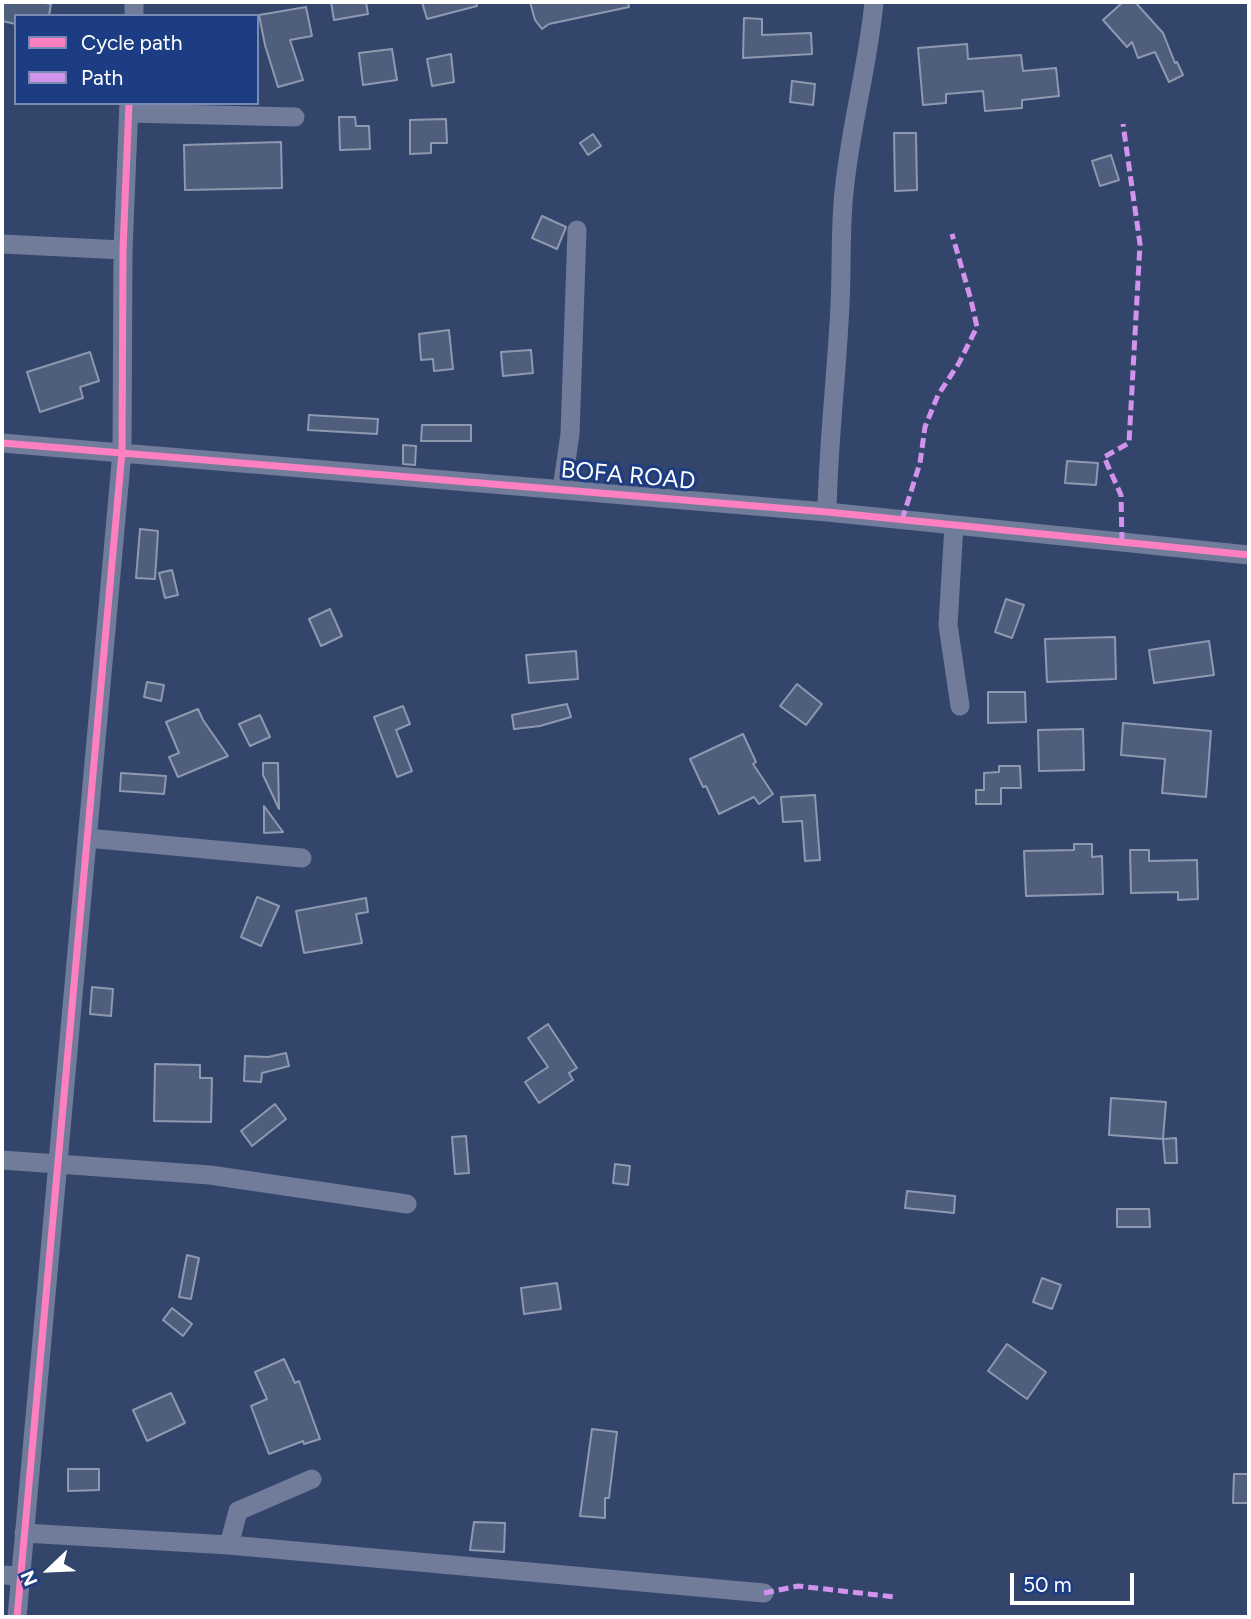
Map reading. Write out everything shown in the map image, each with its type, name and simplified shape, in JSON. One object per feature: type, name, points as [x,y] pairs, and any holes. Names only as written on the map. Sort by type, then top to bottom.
[{"type":"street","points":[[827,512],[827,465],[840,306],[843,194],[854,116],[870,44],[874,2]]},
{"type":"street","points":[[17,1617],[11,1576],[23,1533],[122,452],[123,250],[129,108],[295,117]]},
{"type":"street","points":[[562,489],[570,434],[577,230]]},
{"type":"street","points":[[2,244],[123,250]]},
{"type":"street","name":"BOFA ROAD","points":[[2,443],[827,512],[1249,555]]},
{"type":"street","points":[[954,525],[948,625],[960,706]]},
{"type":"street","points":[[87,838],[302,858]]},
{"type":"street","points":[[2,1160],[210,1175],[408,1204]]},
{"type":"street","points":[[229,1545],[238,1511],[312,1479]]},
{"type":"street","points":[[23,1533],[229,1545],[765,1593]]},
{"type":"building","points":[[2,2],[51,4],[49,14],[14,14],[14,24],[2,21]]},
{"type":"building","points":[[331,2],[366,2],[368,14],[334,20]]},
{"type":"building","points":[[422,2],[476,2],[477,6],[427,19]]},
{"type":"building","points":[[530,2],[628,2],[629,7],[549,24],[542,29],[535,20]]},
{"type":"building","points":[[1123,2],[1135,2],[1163,33],[1183,75],[1169,82],[1155,52],[1138,58],[1132,42],[1127,47],[1103,20]]},
{"type":"building","points":[[306,7],[312,36],[290,40],[303,80],[278,87],[259,15]]},
{"type":"building","points":[[744,18],[762,19],[762,35],[811,33],[812,54],[743,58]]},
{"type":"building","points":[[967,44],[968,59],[1021,55],[1023,71],[1056,68],[1059,96],[1022,100],[1022,108],[985,111],[983,91],[946,94],[946,103],[923,105],[918,48]]},
{"type":"building","points":[[392,49],[397,80],[363,85],[359,53]]},
{"type":"building","points":[[451,54],[454,82],[432,86],[427,59]]},
{"type":"building","points":[[792,81],[815,84],[813,105],[790,102]]},
{"type":"building","points":[[339,117],[355,117],[356,126],[369,126],[370,149],[340,150]]},
{"type":"building","points":[[446,119],[447,143],[431,143],[431,153],[410,154],[410,120]]},
{"type":"building","points":[[894,133],[916,133],[917,190],[895,191]]},
{"type":"building","points":[[593,134],[601,146],[588,155],[580,143]]},
{"type":"building","points":[[281,142],[282,188],[185,190],[184,145]]},
{"type":"building","points":[[1111,155],[1119,180],[1100,186],[1092,161]]},
{"type":"building","points":[[542,216],[566,227],[557,249],[532,238]]},
{"type":"building","points":[[449,330],[453,369],[434,371],[433,359],[421,360],[419,334]]},
{"type":"building","points":[[531,350],[533,373],[503,376],[501,352]]},
{"type":"building","points":[[90,352],[99,381],[80,387],[83,398],[40,412],[27,372]]},
{"type":"building","points":[[309,415],[378,419],[377,434],[308,430]]},
{"type":"building","points":[[422,425],[471,425],[471,441],[421,441]]},
{"type":"building","points":[[403,445],[416,446],[415,465],[403,464]]},
{"type":"building","points":[[1067,461],[1098,463],[1096,485],[1065,483]]},
{"type":"building","points":[[140,529],[158,531],[155,579],[136,578]]},
{"type":"building","points":[[172,570],[178,595],[165,598],[159,573]]},
{"type":"building","points":[[1006,599],[1024,605],[1012,638],[995,632]]},
{"type":"building","points":[[330,609],[342,636],[321,646],[309,619]]},
{"type":"building","points":[[1115,637],[1116,679],[1047,682],[1045,639]]},
{"type":"building","points":[[1209,641],[1214,675],[1154,683],[1149,650]]},
{"type":"building","points":[[576,651],[578,679],[529,683],[526,655]]},
{"type":"building","points":[[147,682],[164,685],[161,701],[144,697]]},
{"type":"building","points":[[797,684],[822,704],[806,725],[780,706]]},
{"type":"building","points":[[988,692],[1025,692],[1026,722],[988,723]]},
{"type":"building","points":[[567,704],[571,717],[540,726],[514,729],[512,715]]},
{"type":"building","points":[[403,706],[410,724],[396,730],[412,771],[397,777],[374,717]]},
{"type":"building","points":[[198,709],[228,756],[178,777],[169,757],[179,753],[166,722]]},
{"type":"building","points":[[260,715],[270,737],[250,746],[239,724]]},
{"type":"building","points":[[1123,723],[1211,731],[1206,797],[1162,793],[1165,759],[1121,755]]},
{"type":"building","points":[[1083,729],[1084,770],[1039,771],[1038,730]]},
{"type":"building","points":[[743,734],[756,762],[753,764],[773,794],[759,804],[754,797],[719,814],[690,759]]},
{"type":"building","points":[[263,763],[278,763],[279,809],[263,775]]},
{"type":"building","points":[[999,766],[1020,766],[1021,788],[1001,788],[1001,804],[976,804],[976,790],[984,790],[984,773],[999,772]]},
{"type":"building","points":[[121,773],[166,776],[164,794],[120,791]]},
{"type":"building","points":[[815,795],[820,860],[805,861],[802,821],[783,822],[781,797]]},
{"type":"building","points":[[264,806],[283,832],[264,833]]},
{"type":"building","points":[[1074,844],[1092,844],[1092,857],[1102,856],[1103,894],[1026,896],[1024,851],[1074,850]]},
{"type":"building","points":[[1130,850],[1149,850],[1149,861],[1197,860],[1198,899],[1178,900],[1178,892],[1131,893]]},
{"type":"building","points":[[257,897],[279,906],[261,946],[241,937]]},
{"type":"building","points":[[366,898],[368,912],[356,914],[362,943],[304,953],[296,911]]},
{"type":"building","points":[[92,987],[113,989],[111,1016],[90,1014]]},
{"type":"building","points":[[548,1024],[577,1068],[569,1073],[573,1080],[539,1103],[525,1082],[548,1067],[528,1038]]},
{"type":"building","points":[[286,1053],[289,1066],[262,1073],[261,1082],[244,1081],[245,1056],[268,1057]]},
{"type":"building","points":[[155,1064],[200,1065],[200,1078],[212,1078],[211,1122],[154,1121]]},
{"type":"building","points":[[1111,1098],[1166,1102],[1163,1139],[1109,1135]]},
{"type":"building","points":[[275,1104],[286,1119],[252,1146],[241,1131]]},
{"type":"building","points":[[466,1136],[469,1173],[455,1174],[452,1137]]},
{"type":"building","points":[[1176,1138],[1177,1163],[1165,1163],[1163,1139]]},
{"type":"building","points":[[615,1164],[630,1166],[628,1185],[613,1183]]},
{"type":"building","points":[[907,1191],[955,1196],[954,1213],[905,1208]]},
{"type":"building","points":[[1117,1209],[1149,1209],[1150,1227],[1117,1227]]},
{"type":"building","points":[[187,1255],[199,1258],[191,1299],[179,1297]]},
{"type":"building","points":[[1042,1278],[1061,1285],[1052,1309],[1033,1302]]},
{"type":"building","points":[[557,1283],[561,1309],[524,1314],[521,1288]]},
{"type":"building","points":[[172,1308],[192,1324],[183,1336],[163,1320]]},
{"type":"building","points":[[1007,1344],[1046,1372],[1027,1399],[988,1371]]},
{"type":"building","points":[[284,1359],[295,1383],[299,1381],[320,1439],[304,1444],[303,1441],[269,1454],[251,1406],[267,1399],[255,1372]]},
{"type":"building","points":[[171,1393],[185,1423],[147,1441],[133,1410]]},
{"type":"building","points":[[592,1429],[617,1432],[609,1498],[605,1498],[605,1518],[580,1516]]},
{"type":"building","points":[[68,1469],[99,1469],[99,1490],[68,1491]]},
{"type":"building","points":[[1234,1474],[1249,1474],[1249,1503],[1233,1503]]},
{"type":"building","points":[[474,1522],[505,1523],[504,1552],[470,1550]]},
{"type":"marked path","points":[[1122,542],[1121,495],[1104,457],[1129,443],[1140,244],[1123,124]]},
{"type":"marked path","points":[[902,520],[920,463],[925,427],[938,395],[959,363],[977,327],[952,234]]},
{"type":"marked path","points":[[764,1593],[798,1586],[895,1597]]},
{"type":"cycle path","points":[[17,1617],[122,452],[123,250],[129,105]]},
{"type":"cycle path","points":[[2,443],[827,512],[1249,555]]}]
